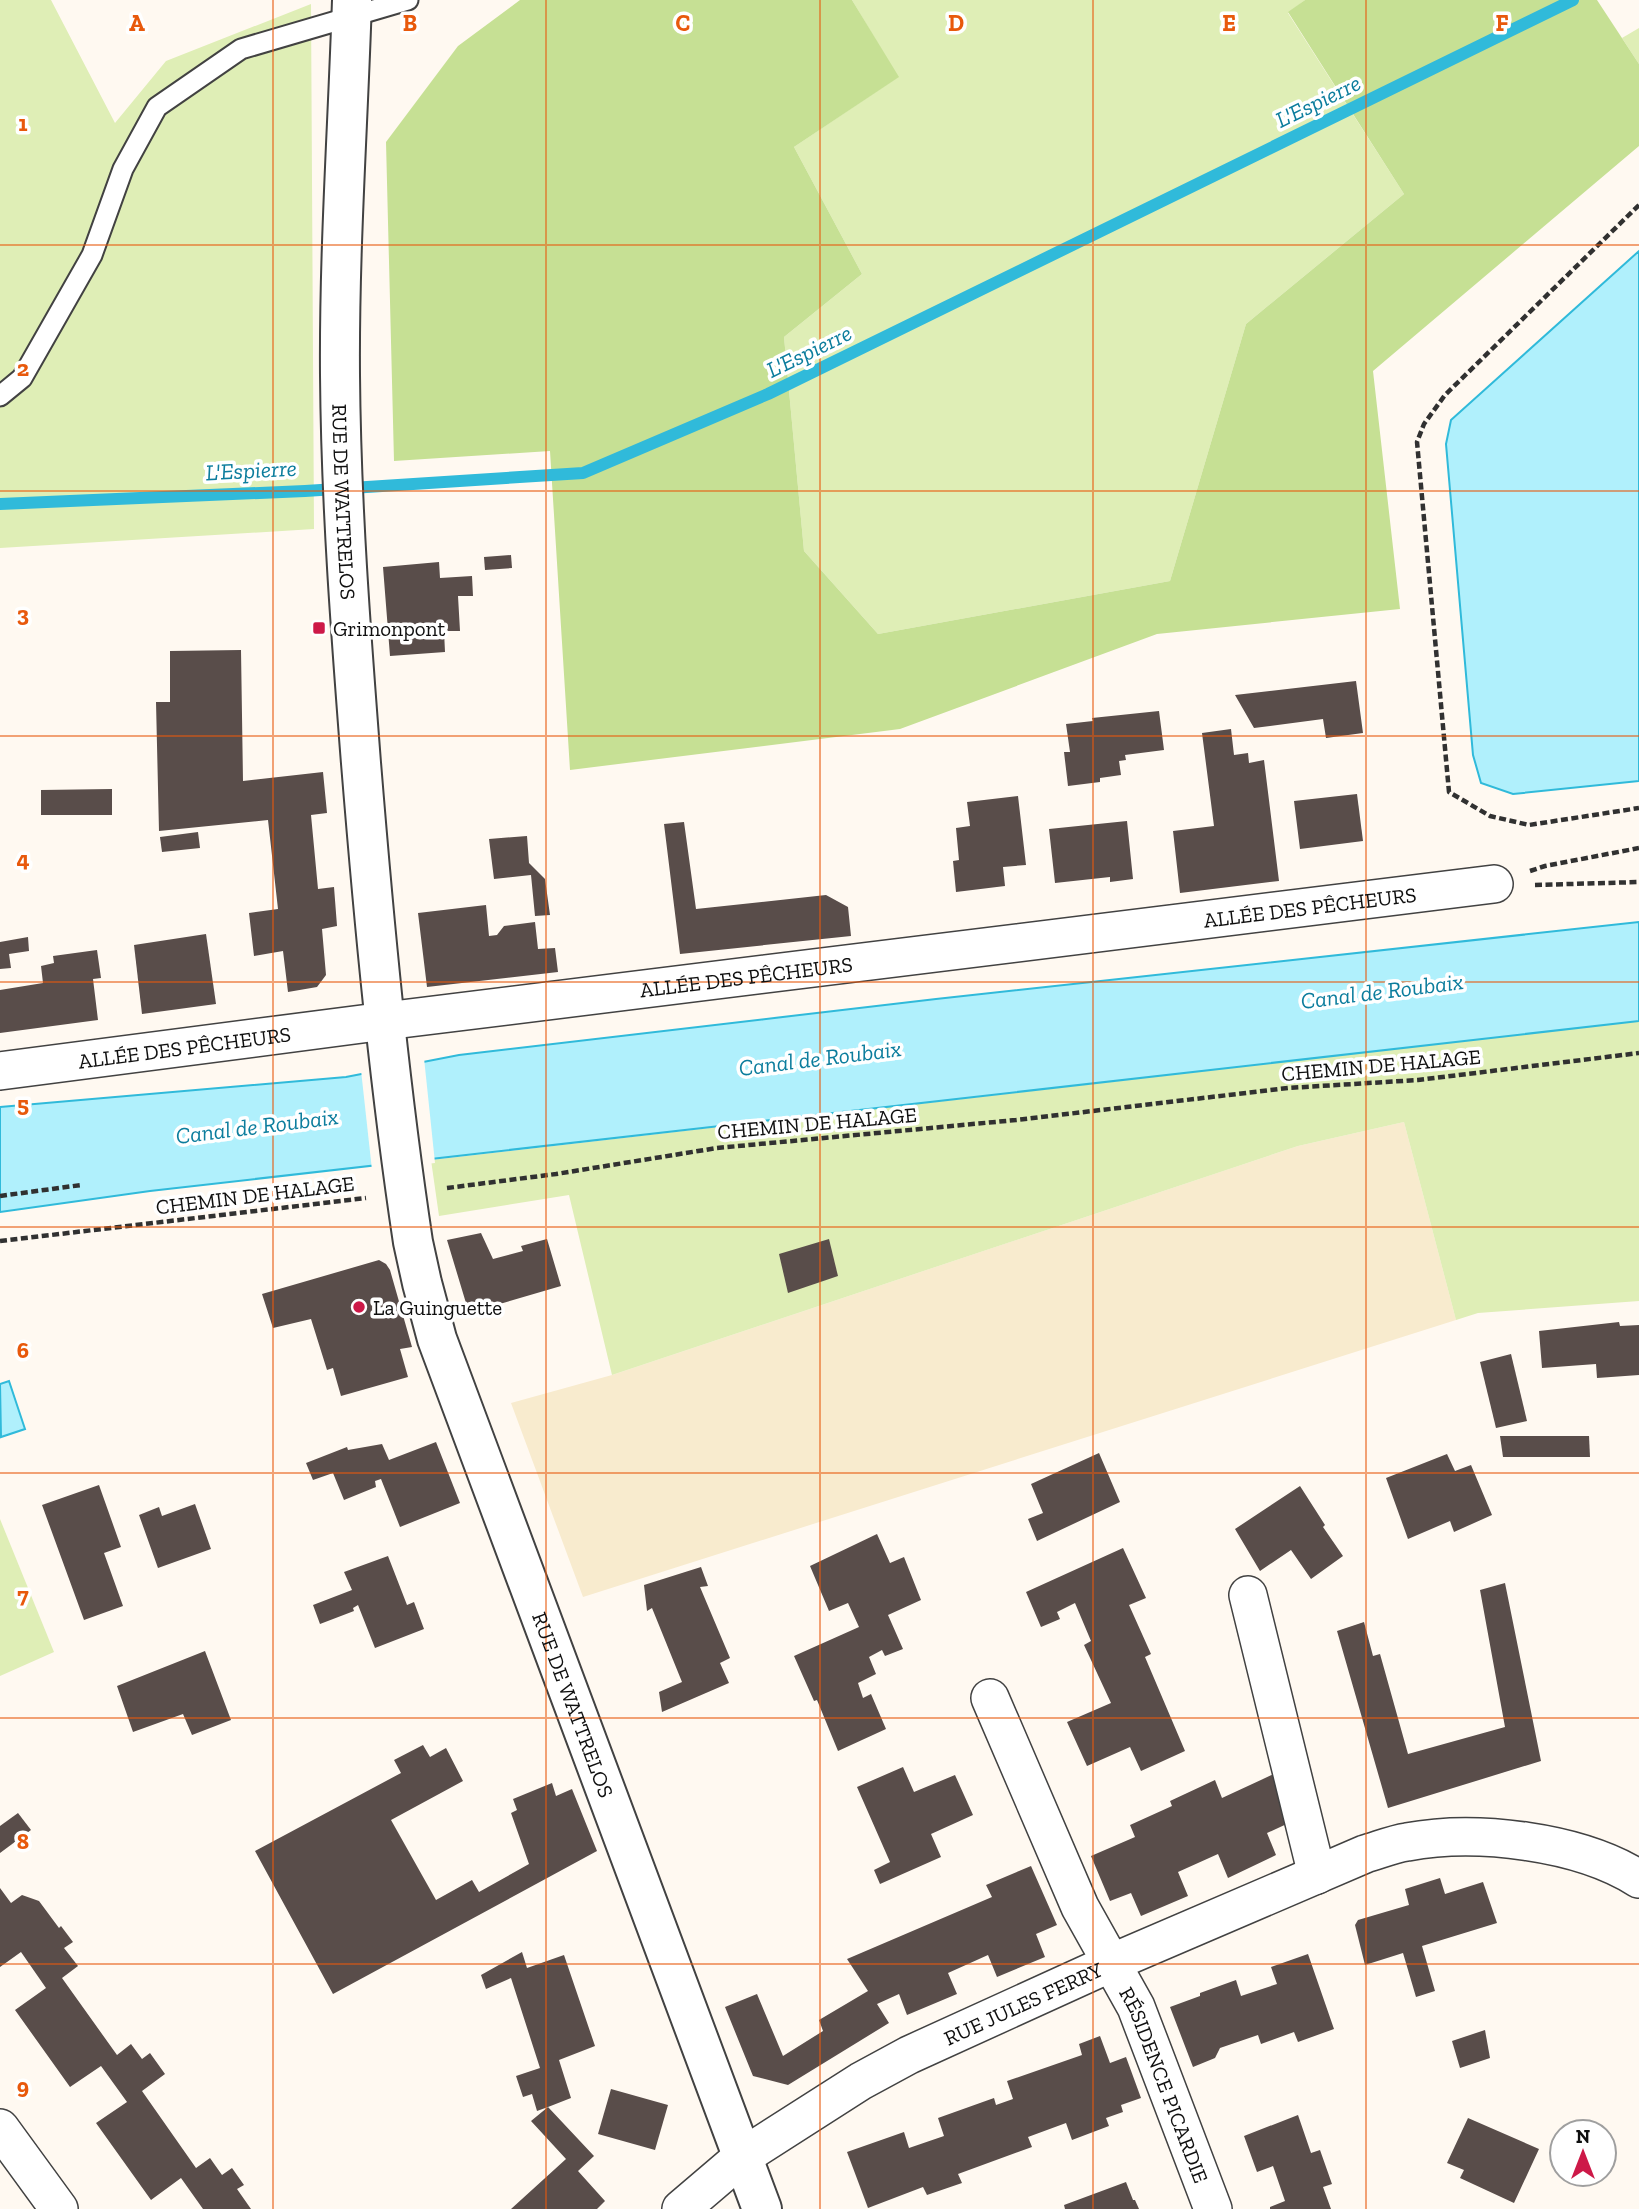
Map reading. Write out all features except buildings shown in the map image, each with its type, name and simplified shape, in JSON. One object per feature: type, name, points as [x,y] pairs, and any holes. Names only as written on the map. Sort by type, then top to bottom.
[{"type":"street","name":"RUE DE WATTRELOS","points":[[351,8],[341,276],[342,448],[350,624],[376,945],[406,1194],[422,1283],[437,1339],[762,2209]]},
{"type":"street","name":"ALLÉE DES PÊCHEURS","points":[[0,1071],[386,1032],[1494,884]]},
{"type":"street","points":[[1248,1595],[1317,1875]]},
{"type":"street","name":"RÉSIDENCE PICARDIE","points":[[990,1698],[1080,1907],[1136,2007],[1213,2209]]},
{"type":"street","name":"RUE JULES FERRY","points":[[681,2209],[742,2157],[861,2081],[909,2054],[1111,1963],[1365,1854],[1405,1842],[1449,1837],[1499,1838],[1547,1844],[1635,1864]]},
{"type":"street","points":[[0,2128],[60,2209]]},
{"type":"lane","points":[[0,396],[22,378],[92,256],[124,169],[157,107],[241,49],[351,8],[408,0]]},
{"type":"path","points":[[1639,205],[1445,395],[1424,424],[1417,442],[1449,792],[1490,816],[1529,825],[1639,808]]},
{"type":"path","points":[[1494,884],[1545,866],[1639,848]]},
{"type":"path","points":[[1494,884],[1560,886],[1639,881]]},
{"type":"path","name":"CHEMIN DE HALAGE","points":[[0,1241],[406,1194],[556,1174],[717,1148],[1016,1120],[1289,1088],[1418,1080],[1639,1053]]},
{"type":"path","points":[[0,1196],[81,1185]]},
{"type":"shaded area","points":[[1404,1122],[1456,1320],[583,1597],[511,1403],[612,1375],[1298,1146]]},
{"type":"green space","points":[[0,0],[51,0],[115,123],[166,61],[311,4],[314,529],[0,548]]},
{"type":"green space","points":[[520,0],[852,0],[899,77],[794,147],[862,274],[784,337],[804,551],[878,634],[1170,581],[1246,324],[1404,194],[1288,12],[1305,0],[1597,0],[1639,64],[1639,146],[1373,371],[1400,609],[1157,634],[900,729],[570,770],[550,451],[394,461],[386,142],[458,46]]},
{"type":"green space","points":[[852,0],[1305,0],[1288,13],[1404,194],[1246,324],[1170,581],[878,634],[804,551],[784,337],[862,274],[794,147],[898,77]]},
{"type":"green space","points":[[1639,28],[1639,64],[1622,38]]},
{"type":"green space","points":[[1639,1021],[1639,1301],[1478,1313],[1456,1320],[1404,1122],[1298,1146],[612,1375],[569,1195],[439,1216],[431,1160]]},
{"type":"green space","points":[[0,1519],[54,1652],[0,1676]]},
{"type":"water","points":[[1639,251],[1639,781],[1513,794],[1481,783],[1473,755],[1446,444],[1451,420]]},
{"type":"water","name":"Canal de Roubaix","points":[[1639,922],[1639,1021],[150,1191],[0,1212],[0,1107],[346,1077],[459,1055],[936,999]]},
{"type":"water","points":[[9,1381],[25,1429],[1,1437],[0,1384]]},
{"type":"pier","points":[[424,1058],[435,1163],[372,1170],[361,1070]]},
{"type":"waterway","name":"L'Espierre","points":[[0,504],[305,491],[583,473],[768,394],[1573,0]]},
{"type":"place","name":"Grimonpont","points":[[319,628]]},
{"type":"place","name":"La Guinguette","points":[[359,1307]]}]
